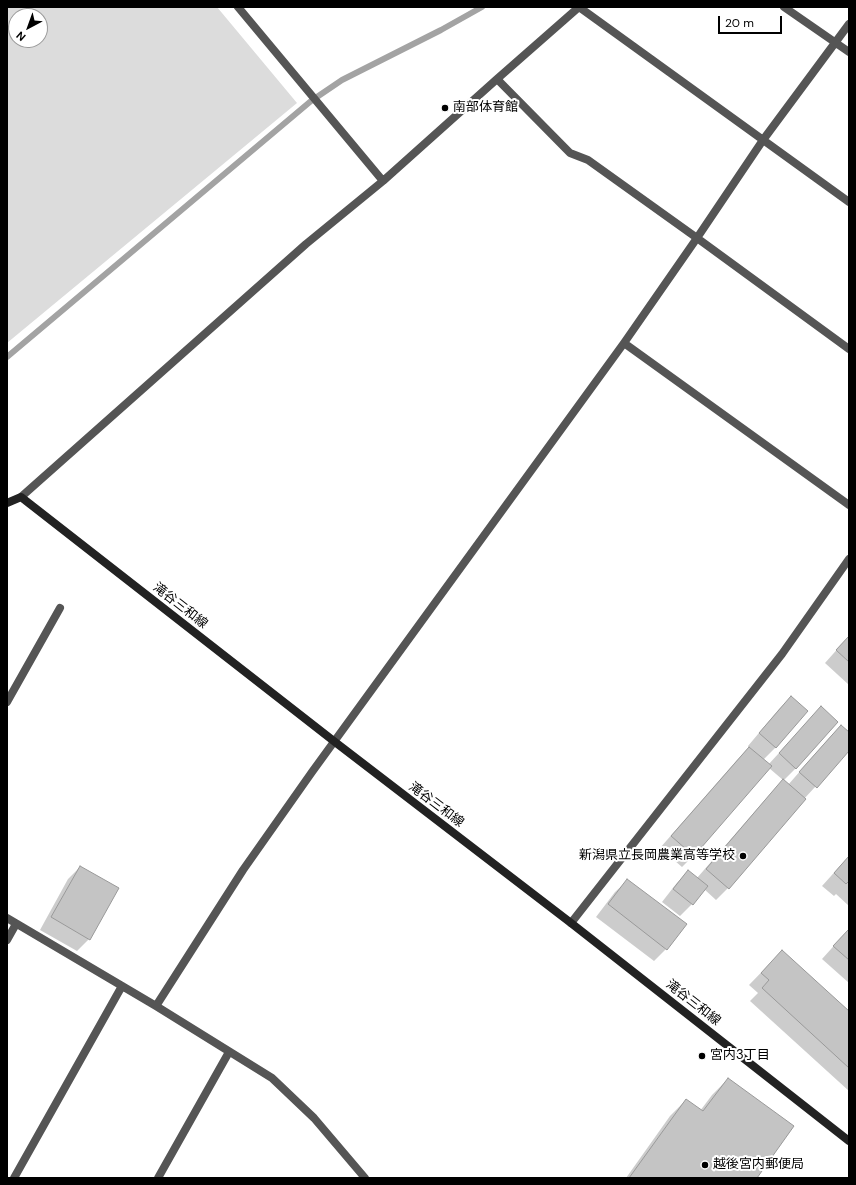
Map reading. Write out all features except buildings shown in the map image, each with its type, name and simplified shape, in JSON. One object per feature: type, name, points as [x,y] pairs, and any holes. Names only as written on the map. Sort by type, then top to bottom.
[{"type":"main road","points":[[7,503],[21,497]]},
{"type":"main road","name":"滝谷三和線","points":[[21,497],[849,1141]]},
{"type":"street","points":[[238,7],[383,181]]},
{"type":"street","points":[[21,497],[306,244],[383,181],[579,7],[849,202]]},
{"type":"street","points":[[784,7],[849,52]]},
{"type":"street","points":[[156,1006],[243,870],[624,344],[763,140],[849,24]]},
{"type":"street","points":[[497,79],[570,153],[588,160],[849,349]]},
{"type":"street","points":[[624,344],[849,505]]},
{"type":"street","points":[[570,923],[782,654],[849,559]]},
{"type":"street","points":[[7,702],[60,608]]},
{"type":"street","points":[[7,918],[156,1006],[272,1078],[314,1118],[365,1178]]},
{"type":"street","points":[[7,940],[16,924]]},
{"type":"street","points":[[14,1178],[122,986]]},
{"type":"street","points":[[158,1178],[230,1052]]},
{"type":"shaded area","points":[[7,7],[217,7],[297,103],[7,343]]},
{"type":"waterway","points":[[7,357],[311,101],[342,80],[441,30],[482,7]]},
{"type":"place","name":"南部体育館","points":[[445,108]]},
{"type":"place","name":"新潟県立長岡農業高等学校","points":[[743,856]]},
{"type":"place","name":"宮内3丁目","points":[[702,1056]]},
{"type":"place","name":"越後宮内郵便局","points":[[705,1165]]}]
